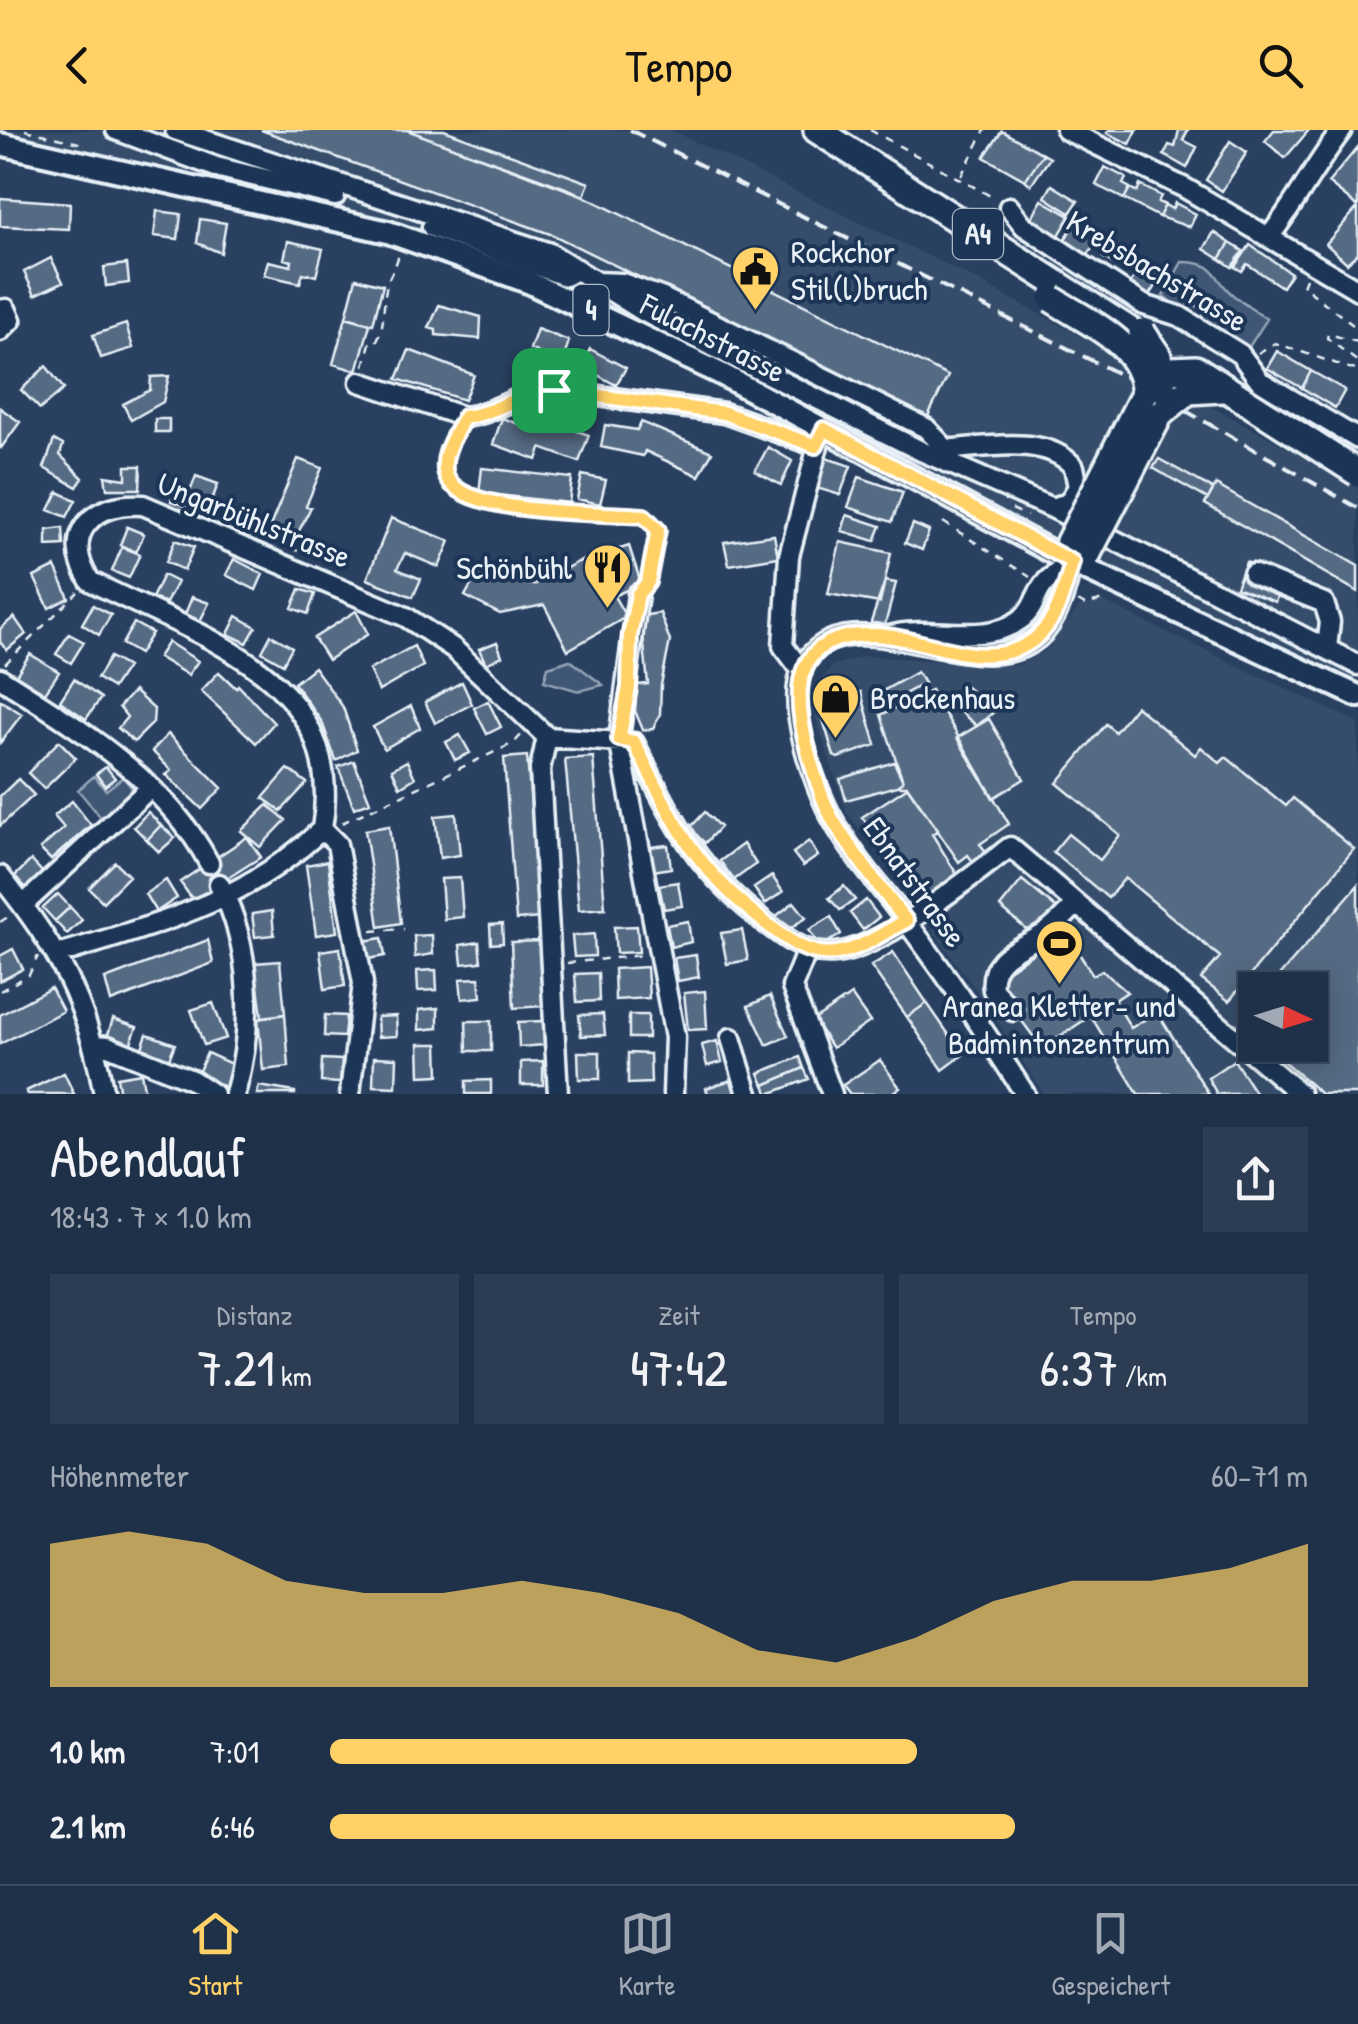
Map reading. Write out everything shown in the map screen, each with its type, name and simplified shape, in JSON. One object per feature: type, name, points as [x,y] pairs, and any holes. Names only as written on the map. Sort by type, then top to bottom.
[{"type":"highway","points":[[806,130],[864,180],[1126,347],[1139,362],[1144,392]]},
{"type":"highway","name":"A4","points":[[817,130],[1145,340]]},
{"type":"highway","points":[[834,130],[900,164],[1090,286],[1128,316],[1163,373],[1160,414]]},
{"type":"highway","points":[[1076,552],[1144,392],[1163,373],[1196,369],[1358,473]]},
{"type":"highway","points":[[1076,552],[1160,414],[1188,391],[1222,389]]},
{"type":"main road","name":"Fulachstrasse","points":[[0,144],[234,195],[449,252],[573,301],[820,437],[1076,552],[1358,696]]},
{"type":"street","points":[[116,130],[216,167],[404,208]]},
{"type":"street","points":[[138,130],[197,152]]},
{"type":"street","points":[[175,130],[404,208],[518,240],[646,313],[920,451],[1052,508],[1358,665]]},
{"type":"street","points":[[1066,130],[1090,135],[1358,290]]},
{"type":"street","points":[[1270,236],[1306,189],[1313,168],[1342,130]]},
{"type":"street","points":[[216,167],[223,148]]},
{"type":"street","points":[[336,196],[565,276],[576,270]]},
{"type":"street","name":"Krebsbachstrasse","points":[[1009,207],[1024,226],[1144,305],[1179,316],[1248,363],[1260,381],[1358,438]]},
{"type":"street","points":[[595,282],[622,283],[663,298],[926,428],[946,450]]},
{"type":"street","points":[[0,310],[6,309],[12,320],[0,331]]},
{"type":"street","points":[[1145,340],[1196,369]]},
{"type":"street","points":[[360,382],[464,417],[479,416],[530,391],[554,390],[724,413],[820,437],[789,556],[782,646],[802,670],[810,656],[828,643],[855,636],[889,636],[982,654],[1014,650],[1038,638],[1054,617],[1076,552]]},
{"type":"street","points":[[920,451],[1034,447],[1058,454],[1074,467],[1077,492],[1064,506],[1052,508]]},
{"type":"street","name":"Ungarbühlstrasse","points":[[90,581],[81,566],[78,546],[83,527],[118,503],[143,505],[406,618],[452,648],[530,725]]},
{"type":"street","points":[[1253,574],[1324,604],[1330,622],[1327,648]]},
{"type":"street","points":[[59,954],[223,891],[298,852],[322,829],[327,798],[323,763],[310,727],[291,699],[238,652],[90,581]]},
{"type":"street","points":[[638,594],[619,739],[676,1037],[673,1094]]},
{"type":"street","name":"Ebnatstrasse","points":[[802,670],[796,708],[832,818],[1025,1094]]},
{"type":"street","points":[[0,678],[87,734],[150,788],[198,842],[209,863]]},
{"type":"street","points":[[530,725],[546,737],[634,742],[684,842],[707,873],[783,937],[807,950],[835,954],[861,946],[906,921],[1010,848],[1300,1094]]},
{"type":"street","points":[[546,737],[540,770],[558,1094]]},
{"type":"street","points":[[23,913],[150,788]]},
{"type":"street","points":[[322,829],[337,844],[363,982],[350,1094]]},
{"type":"street","points":[[0,876],[23,913],[59,954],[80,997],[104,1094]]},
{"type":"street","points":[[223,891],[239,936],[246,1010],[244,1064],[235,1094]]},
{"type":"street","points":[[1013,1011],[992,990],[995,967],[1006,955],[1048,931],[1077,904]]},
{"type":"street","points":[[807,950],[792,987],[827,1093]]},
{"type":"street","points":[[731,1038],[748,1094]]},
{"type":"street","points":[[95,1046],[108,1046],[192,1080],[213,1094]]},
{"type":"path","points":[[870,130],[962,176],[1009,207]]},
{"type":"path","points":[[962,176],[985,130]]},
{"type":"path","points":[[360,382],[370,343],[376,344],[384,329],[386,288],[395,274],[399,252]]},
{"type":"path","points":[[1306,276],[1303,286],[1358,329]]},
{"type":"path","points":[[1358,342],[1328,334],[1327,338],[1358,362]]},
{"type":"path","points":[[1248,363],[1266,345],[1276,342],[1358,371]]},
{"type":"path","points":[[464,417],[446,456],[446,476],[458,490],[492,504],[644,516],[658,530],[648,582],[638,594]]},
{"type":"path","points":[[943,522],[1029,576]]},
{"type":"path","points":[[299,548],[319,556]]},
{"type":"path","points":[[0,669],[90,581]]},
{"type":"path","points":[[1085,605],[1110,600]]},
{"type":"path","points":[[322,829],[514,743],[530,725]]},
{"type":"path","points":[[0,922],[23,913],[38,956],[29,975],[0,990]]},
{"type":"path","points":[[351,932],[404,929]]},
{"type":"path","points":[[552,965],[638,956]]},
{"type":"shaded area","points":[[0,130],[671,130],[967,275],[1358,486],[1358,696],[481,263],[0,144]]},
{"type":"shaded area","points":[[1182,262],[1209,268],[1233,295],[1267,319],[1247,350],[1201,320],[1205,311],[1193,304],[1188,312],[1163,296]]},
{"type":"shaded area","points":[[1102,601],[1358,723],[1358,1094],[1044,1094],[981,997],[847,812],[816,718],[816,687],[832,666],[864,656],[1015,666],[1046,651],[1079,607]]},
{"type":"shaded area","points":[[570,660],[603,685],[579,691],[544,681],[548,667]]},
{"type":"shaded area","points":[[94,776],[106,790],[123,777],[136,793],[104,821],[78,790]]},
{"type":"building","points":[[261,130],[407,130],[571,190],[948,376],[927,418],[553,235]]},
{"type":"building","points":[[407,130],[444,130],[589,183],[584,196]]},
{"type":"building","points":[[1137,130],[1130,144],[1107,133]]},
{"type":"building","points":[[1179,130],[1188,130],[1183,140],[1197,147],[1187,168],[1164,155],[1169,145],[1175,147]]},
{"type":"building","points":[[1274,130],[1309,130],[1285,158],[1265,141]]},
{"type":"building","points":[[1002,131],[1043,154],[1025,180],[984,157]]},
{"type":"building","points":[[1230,141],[1247,152],[1222,191],[1206,180]]},
{"type":"building","points":[[1358,147],[1358,207],[1328,183]]},
{"type":"building","points":[[1043,154],[1050,158],[1031,185],[1025,180]]},
{"type":"building","points":[[1105,167],[1126,178],[1123,184],[1130,188],[1124,199],[1096,185]]},
{"type":"building","points":[[1052,185],[1078,201],[1070,213],[1045,197]]},
{"type":"building","points":[[1140,185],[1161,196],[1158,202],[1165,205],[1159,217],[1124,199],[1130,188],[1137,192]]},
{"type":"building","points":[[0,198],[70,203],[69,229],[0,226]]},
{"type":"building","points":[[1042,200],[1070,216],[1058,237],[1030,221]]},
{"type":"building","points":[[1175,203],[1196,214],[1190,227],[1159,217],[1165,205],[1172,209]]},
{"type":"building","points":[[1358,207],[1358,253],[1347,263],[1326,244]]},
{"type":"building","points":[[157,211],[181,214],[178,239],[154,236]]},
{"type":"building","points":[[200,219],[226,223],[221,253],[197,243]]},
{"type":"building","points":[[1076,222],[1099,238],[1085,259],[1062,244]]},
{"type":"building","points":[[1214,232],[1230,243],[1220,259],[1204,249]]},
{"type":"building","points":[[288,241],[323,249],[316,276],[303,273],[300,283],[264,275],[268,261],[291,266],[292,261],[284,259]]},
{"type":"building","points":[[1112,243],[1126,251],[1117,266],[1103,257]]},
{"type":"building","points":[[1230,243],[1243,251],[1232,267],[1220,259]]},
{"type":"building","points":[[1250,245],[1291,273],[1282,287],[1247,264],[1242,271],[1235,267]]},
{"type":"building","points":[[51,258],[63,282],[35,295],[24,272]]},
{"type":"building","points":[[127,264],[129,283],[106,286],[104,267]]},
{"type":"building","points":[[1143,264],[1162,277],[1148,298],[1129,285]]},
{"type":"building","points":[[356,278],[383,285],[373,324],[346,317]]},
{"type":"building","points":[[439,305],[481,317],[480,339],[436,335],[436,330],[429,328]]},
{"type":"building","points":[[346,317],[370,324],[357,371],[333,364]]},
{"type":"building","points":[[126,324],[133,348],[101,358],[93,335]]},
{"type":"building","points":[[537,329],[569,341],[558,376],[545,371],[549,358],[530,349]]},
{"type":"building","points":[[590,349],[626,368],[616,385],[581,366]]},
{"type":"building","points":[[409,350],[474,375],[464,400],[397,379]]},
{"type":"building","points":[[1277,351],[1311,371],[1302,388],[1267,368]]},
{"type":"building","points":[[46,366],[64,389],[40,409],[21,390]]},
{"type":"building","points":[[1311,371],[1345,390],[1335,408],[1302,388]]},
{"type":"building","points":[[169,376],[163,402],[131,420],[123,404],[150,390],[151,377]]},
{"type":"building","points":[[0,408],[20,422],[1,448],[0,447]]},
{"type":"building","points":[[537,417],[589,435],[579,462],[541,448],[537,460],[493,444],[502,418],[533,429]]},
{"type":"building","points":[[155,419],[169,419],[169,432],[155,432]]},
{"type":"building","points":[[641,422],[712,452],[699,476],[645,451],[643,456],[601,447],[605,425],[637,430]]},
{"type":"building","points":[[54,440],[63,445],[60,455],[83,478],[77,487],[44,468]]},
{"type":"building","points":[[768,447],[792,461],[781,485],[755,471]]},
{"type":"building","points":[[823,457],[851,466],[840,495],[813,487]]},
{"type":"building","points":[[298,459],[322,468],[306,506],[311,507],[292,545],[266,536]]},
{"type":"building","points":[[1159,459],[1213,489],[1208,499],[1153,468]]},
{"type":"building","points":[[126,466],[141,466],[140,489],[107,489],[105,476],[126,479]]},
{"type":"building","points":[[482,468],[572,478],[569,503],[479,493]]},
{"type":"building","points":[[582,475],[606,480],[600,504],[577,499]]},
{"type":"building","points":[[196,476],[218,484],[207,514],[171,501],[177,484],[191,489]]},
{"type":"building","points":[[859,477],[903,492],[892,522],[848,507]]},
{"type":"building","points":[[1216,485],[1358,566],[1358,592],[1205,504]]},
{"type":"building","points":[[58,492],[76,500],[67,517],[49,510]]},
{"type":"building","points":[[847,515],[881,526],[875,541],[842,531]]},
{"type":"building","points":[[391,518],[450,541],[439,567],[405,553],[397,569],[421,579],[413,597],[367,579]]},
{"type":"building","points":[[913,524],[929,531],[922,550],[905,543]]},
{"type":"building","points":[[127,527],[144,534],[136,552],[120,545]]},
{"type":"building","points":[[63,528],[64,545],[47,546],[47,530]]},
{"type":"building","points":[[774,535],[778,557],[729,565],[724,542]]},
{"type":"building","points":[[175,540],[194,547],[184,570],[166,562]]},
{"type":"building","points":[[840,542],[891,553],[880,603],[828,594]]},
{"type":"building","points":[[629,546],[641,583],[614,596],[626,617],[568,650],[544,605],[500,614],[465,596],[476,576],[534,585],[578,562]]},
{"type":"building","points":[[122,547],[140,554],[129,578],[112,571]]},
{"type":"building","points":[[234,559],[263,574],[256,590],[226,575]]},
{"type":"building","points":[[1246,562],[1285,577],[1275,602],[1236,587]]},
{"type":"building","points":[[55,567],[69,598],[49,608],[34,577]]},
{"type":"building","points":[[163,575],[177,582],[166,603],[152,598]]},
{"type":"building","points":[[885,581],[896,583],[885,625],[871,622]]},
{"type":"building","points":[[300,589],[315,594],[308,614],[292,608]]},
{"type":"building","points":[[192,597],[209,603],[200,621],[185,614]]},
{"type":"building","points":[[93,605],[111,615],[99,635],[82,624]]},
{"type":"building","points":[[356,611],[368,634],[328,660],[314,638]]},
{"type":"building","points":[[660,613],[670,641],[660,714],[653,729],[643,730],[635,711],[637,685],[648,684],[641,616]]},
{"type":"building","points":[[237,616],[256,627],[247,643],[228,634]]},
{"type":"building","points":[[14,617],[26,634],[7,650],[0,642],[0,629]]},
{"type":"building","points":[[134,623],[152,633],[139,654],[122,644]]},
{"type":"building","points":[[69,634],[84,642],[71,663],[56,654]]},
{"type":"building","points":[[271,635],[292,647],[283,664],[262,652]]},
{"type":"building","points":[[168,642],[198,661],[188,675],[158,657]]},
{"type":"building","points":[[497,642],[502,656],[486,664],[479,649]]},
{"type":"building","points":[[414,646],[423,666],[379,691],[369,670]]},
{"type":"building","points":[[30,654],[59,672],[45,693],[16,675]]},
{"type":"building","points":[[110,657],[127,667],[113,688],[97,678]]},
{"type":"building","points":[[314,667],[343,707],[357,750],[336,761],[322,722],[294,683]]},
{"type":"building","points":[[219,672],[236,688],[238,685],[274,723],[256,743],[201,691]]},
{"type":"building","points":[[917,672],[924,683],[878,709],[872,697]]},
{"type":"building","points":[[74,679],[101,698],[86,719],[60,701]]},
{"type":"building","points":[[462,682],[472,704],[435,723],[425,702]]},
{"type":"building","points":[[966,687],[995,711],[977,726],[952,705]]},
{"type":"building","points":[[931,690],[1009,824],[980,844],[987,853],[974,863],[968,855],[959,862],[907,786],[897,786],[903,781],[881,715]]},
{"type":"building","points":[[134,691],[154,709],[153,723],[134,742],[118,728],[127,717],[119,707]]},
{"type":"building","points":[[847,691],[848,696],[861,692],[876,745],[838,758],[834,756],[819,706]]},
{"type":"building","points":[[0,700],[22,714],[0,743]]},
{"type":"building","points":[[488,701],[501,727],[487,734],[474,708]]},
{"type":"building","points":[[411,706],[420,728],[384,749],[373,727]]},
{"type":"building","points":[[1136,706],[1195,755],[1201,747],[1220,763],[1226,757],[1286,806],[1293,798],[1354,849],[1253,972],[1238,972],[1238,990],[1229,1001],[1201,979],[1220,957],[1125,878],[1108,898],[1053,852],[1068,834],[1100,860],[1120,835],[1057,783],[1106,724],[1115,732]]},
{"type":"building","points":[[989,719],[1024,779],[993,798],[957,738]]},
{"type":"building","points":[[168,734],[222,788],[202,809],[166,775],[171,770],[152,751]]},
{"type":"building","points":[[460,735],[470,753],[455,760],[446,742]]},
{"type":"building","points":[[59,741],[76,758],[44,789],[28,773]]},
{"type":"building","points":[[527,756],[540,918],[516,920],[504,758]]},
{"type":"building","points":[[593,757],[605,908],[579,910],[565,759]]},
{"type":"building","points":[[354,761],[370,802],[354,808],[338,767]]},
{"type":"building","points":[[407,761],[415,778],[400,787],[392,769]]},
{"type":"building","points":[[894,762],[903,781],[897,786],[846,800],[840,779]]},
{"type":"building","points":[[106,767],[115,778],[105,786],[96,774]]},
{"type":"building","points":[[288,769],[307,783],[281,811],[263,798]]},
{"type":"building","points":[[18,779],[34,795],[0,826],[0,796]]},
{"type":"building","points":[[908,787],[938,830],[932,834],[958,876],[921,900],[862,817]]},
{"type":"building","points":[[72,801],[91,825],[51,860],[40,849],[64,828],[54,816]]},
{"type":"building","points":[[268,805],[286,820],[260,847],[241,831]]},
{"type":"building","points":[[148,812],[161,825],[147,840],[134,827]]},
{"type":"building","points":[[705,812],[720,827],[705,843],[689,829]]},
{"type":"building","points":[[456,814],[460,855],[440,858],[435,816]]},
{"type":"building","points":[[161,825],[175,838],[159,852],[147,840]]},
{"type":"building","points":[[389,826],[401,923],[379,927],[365,830]]},
{"type":"building","points":[[247,837],[261,857],[193,900],[180,882]]},
{"type":"building","points":[[809,841],[818,856],[803,866],[793,853]]},
{"type":"building","points":[[743,844],[756,864],[734,880],[720,861]]},
{"type":"building","points":[[668,845],[671,868],[653,871],[650,847]]},
{"type":"building","points":[[31,860],[44,874],[28,890],[15,876]]},
{"type":"building","points":[[328,861],[337,932],[316,935],[306,865]]},
{"type":"building","points":[[115,862],[129,876],[103,902],[89,888]]},
{"type":"building","points":[[772,876],[783,892],[765,904],[754,888]]},
{"type":"building","points":[[460,878],[463,917],[444,919],[441,879]]},
{"type":"building","points":[[166,880],[177,898],[156,912],[145,894]]},
{"type":"building","points":[[1022,880],[1056,908],[1034,936],[1000,907]]},
{"type":"building","points":[[678,882],[682,906],[664,909],[659,885]]},
{"type":"building","points":[[1358,885],[1358,1094],[1321,1094],[1284,1062],[1328,1062],[1328,972],[1283,972]]},
{"type":"building","points":[[844,886],[855,900],[840,910],[829,898]]},
{"type":"building","points":[[58,894],[70,907],[55,921],[43,908]]},
{"type":"building","points":[[866,900],[879,917],[863,930],[850,913]]},
{"type":"building","points":[[794,902],[806,917],[787,931],[775,917]]},
{"type":"building","points":[[70,907],[82,920],[67,934],[55,921]]},
{"type":"building","points":[[272,911],[274,935],[255,937],[252,914]]},
{"type":"building","points":[[831,917],[841,934],[820,947],[809,930]]},
{"type":"building","points":[[688,921],[691,942],[671,947],[667,925]]},
{"type":"building","points":[[502,924],[503,943],[491,944],[490,925]]},
{"type":"building","points":[[637,926],[639,952],[616,953],[614,927]]},
{"type":"building","points":[[742,930],[748,960],[727,964],[721,933]]},
{"type":"building","name":"Aranea Kletter- und Badmintonzentrum","points":[[1065,932],[1093,975],[1102,970],[1127,992],[1042,1048],[992,981]]},
{"type":"building","points":[[594,934],[595,956],[574,957],[572,936]]},
{"type":"building","points":[[432,935],[433,954],[415,957],[414,936]]},
{"type":"building","points":[[382,938],[385,956],[368,959],[364,941]]},
{"type":"building","points":[[208,940],[213,963],[111,1002],[105,979]]},
{"type":"building","points":[[543,941],[544,1006],[514,1008],[511,942]]},
{"type":"building","points":[[479,942],[481,962],[462,964],[460,945]]},
{"type":"building","points":[[340,948],[345,986],[325,989],[320,951]]},
{"type":"building","points":[[13,949],[23,969],[0,981],[0,956]]},
{"type":"building","points":[[893,952],[927,1003],[907,1017],[871,966]]},
{"type":"building","points":[[696,955],[699,977],[678,981],[674,958]]},
{"type":"building","points":[[280,961],[285,1014],[262,1017],[255,963]]},
{"type":"building","points":[[647,967],[649,998],[615,1000],[614,969]]},
{"type":"building","points":[[436,970],[437,990],[418,991],[417,971]]},
{"type":"building","points":[[598,973],[599,1001],[577,1002],[575,974]]},
{"type":"building","points":[[479,978],[481,997],[462,999],[460,979]]},
{"type":"building","points":[[51,988],[63,1011],[0,1044],[0,1015]]},
{"type":"building","points":[[705,991],[707,1029],[688,1030],[684,993]]},
{"type":"building","points":[[851,995],[870,1022],[832,1048],[814,1020]]},
{"type":"building","points":[[770,996],[788,1036],[767,1045],[748,1006]]},
{"type":"building","points":[[213,1003],[226,1038],[204,1045],[191,1010]]},
{"type":"building","points":[[927,1003],[963,1055],[943,1070],[907,1017]]},
{"type":"building","points":[[1116,1003],[1131,1028],[1157,1012],[1209,1094],[1138,1094],[1092,1018]]},
{"type":"building","points":[[438,1008],[438,1028],[419,1030],[419,1010]]},
{"type":"building","points":[[285,1014],[289,1067],[263,1070],[258,1019]]},
{"type":"building","points":[[603,1014],[605,1035],[581,1036],[579,1015]]},
{"type":"building","points":[[325,1015],[346,1016],[344,1037],[324,1036]]},
{"type":"building","points":[[629,1015],[648,1015],[648,1038],[629,1038]]},
{"type":"building","points":[[396,1016],[397,1036],[378,1037],[377,1017]]},
{"type":"building","points":[[113,1019],[137,1027],[130,1045],[107,1037]]},
{"type":"building","points":[[466,1021],[491,1021],[491,1051],[467,1051]]},
{"type":"building","points":[[543,1021],[544,1045],[519,1047],[518,1022]]},
{"type":"building","points":[[147,1034],[175,1044],[169,1059],[141,1050]]},
{"type":"building","points":[[717,1041],[722,1062],[707,1066],[702,1045]]},
{"type":"building","points":[[419,1044],[438,1044],[439,1075],[420,1076]]},
{"type":"building","points":[[578,1052],[600,1052],[600,1079],[579,1079]]},
{"type":"building","points":[[207,1053],[238,1067],[228,1089],[198,1073]]},
{"type":"building","points":[[628,1053],[650,1054],[651,1083],[628,1084]]},
{"type":"building","points":[[374,1057],[397,1058],[396,1087],[373,1086]]},
{"type":"building","points":[[800,1057],[804,1068],[764,1085],[759,1073]]},
{"type":"building","points":[[322,1059],[342,1060],[340,1083],[321,1082]]},
{"type":"building","points":[[880,1060],[900,1088],[891,1094],[850,1094],[843,1085]]},
{"type":"building","points":[[1234,1060],[1256,1094],[1217,1094],[1208,1078]]},
{"type":"building","points":[[543,1061],[543,1085],[521,1085],[521,1062]]},
{"type":"building","points":[[804,1068],[809,1079],[769,1094],[764,1085]]},
{"type":"building","points":[[64,1073],[74,1094],[26,1091]]},
{"type":"building","points":[[141,1073],[145,1094],[120,1094],[117,1077]]},
{"type":"building","points":[[491,1080],[491,1094],[466,1094],[466,1081]]},
{"type":"building","points":[[731,1080],[735,1094],[708,1094],[706,1088]]},
{"type":"building","points":[[259,1086],[295,1092],[295,1094],[257,1094]]},
{"type":"railway","points":[[630,130],[1131,380],[1358,508]]},
{"type":"place","name":"Rockchor Stil(l)bruch","points":[[756,312]]},
{"type":"place","name":"Schönbühl","points":[[607,610]]},
{"type":"place","name":"Brockenhaus","points":[[835,740]]},
{"type":"place","name":"Aranea Kletter- und Badmintonzentrum","points":[[1059,986]]},
{"type":"route","points":[[554,390],[724,413],[816,446],[824,429],[1072,562],[1054,617],[1038,638],[1014,650],[982,654],[909,643],[889,636],[855,636],[828,643],[810,656],[802,670],[796,708],[812,768],[832,818],[906,921],[861,946],[835,954],[796,947],[707,873],[684,842],[634,742],[619,739],[629,687],[630,636],[638,594],[648,582],[658,545],[658,530],[644,516],[492,504],[458,490],[446,476],[446,456],[464,417],[479,416],[530,391],[554,390]]}]
